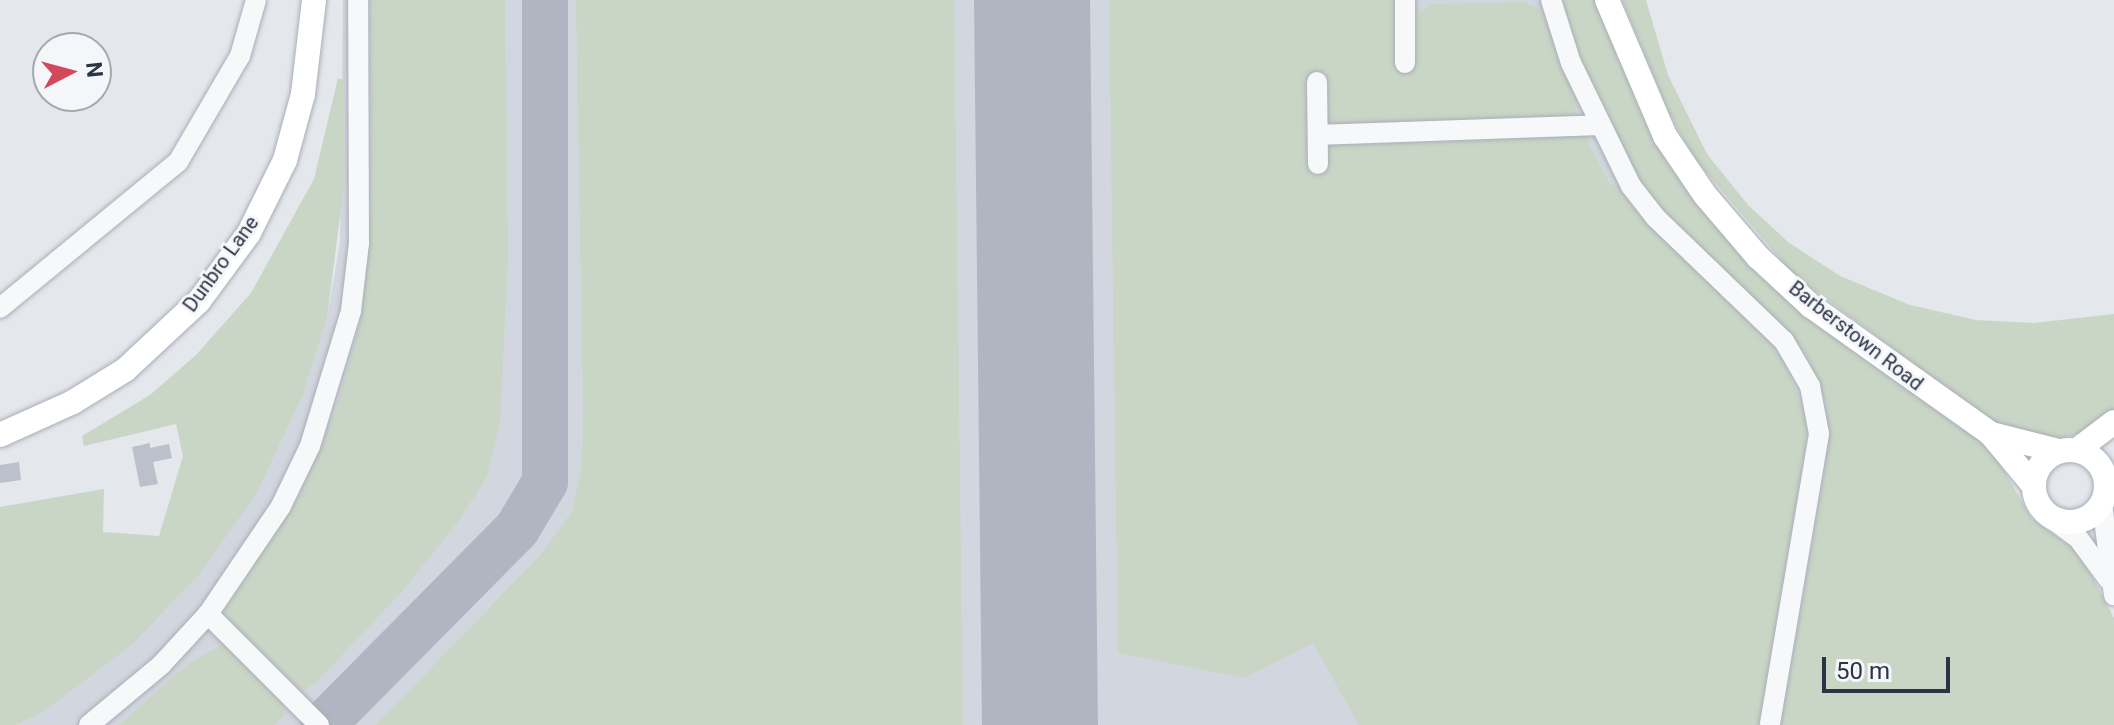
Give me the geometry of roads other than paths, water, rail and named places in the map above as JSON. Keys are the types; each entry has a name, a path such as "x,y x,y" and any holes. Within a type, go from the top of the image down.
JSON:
{"main road":[{"name":"Dunbro Lane","path":"0,435 73,402 125,370 199,301 240,244 285,160 303,94 314,0"},
{"name":"Barberstown Road","path":"1607,0 1665,136 1705,195 1758,257 1811,306 1991,434 2067,451"},
{"path":"2033,485 2042,462 2067,451 2114,422"},
{"path":"1991,434 2033,485 2035,497 2049,517 2073,523 2107,483 2096,461 2067,451"}],"street":[{"path":"0,308 178,162 240,56 256,0"},
{"path":"89,725 161,665 208,614 274,519 310,446 351,311 359,243 358,0"},
{"path":"1405,0 1405,63"},
{"path":"1551,0 1598,125 1631,186 1655,217 1784,341 1810,386 1819,434 1770,725"},
{"path":"1317,82 1318,164"},
{"path":"1318,135 1598,125"},
{"path":"2107,483 2112,588"},
{"path":"2049,517 2078,538 2112,588"},
{"path":"208,614 319,725"}]}
